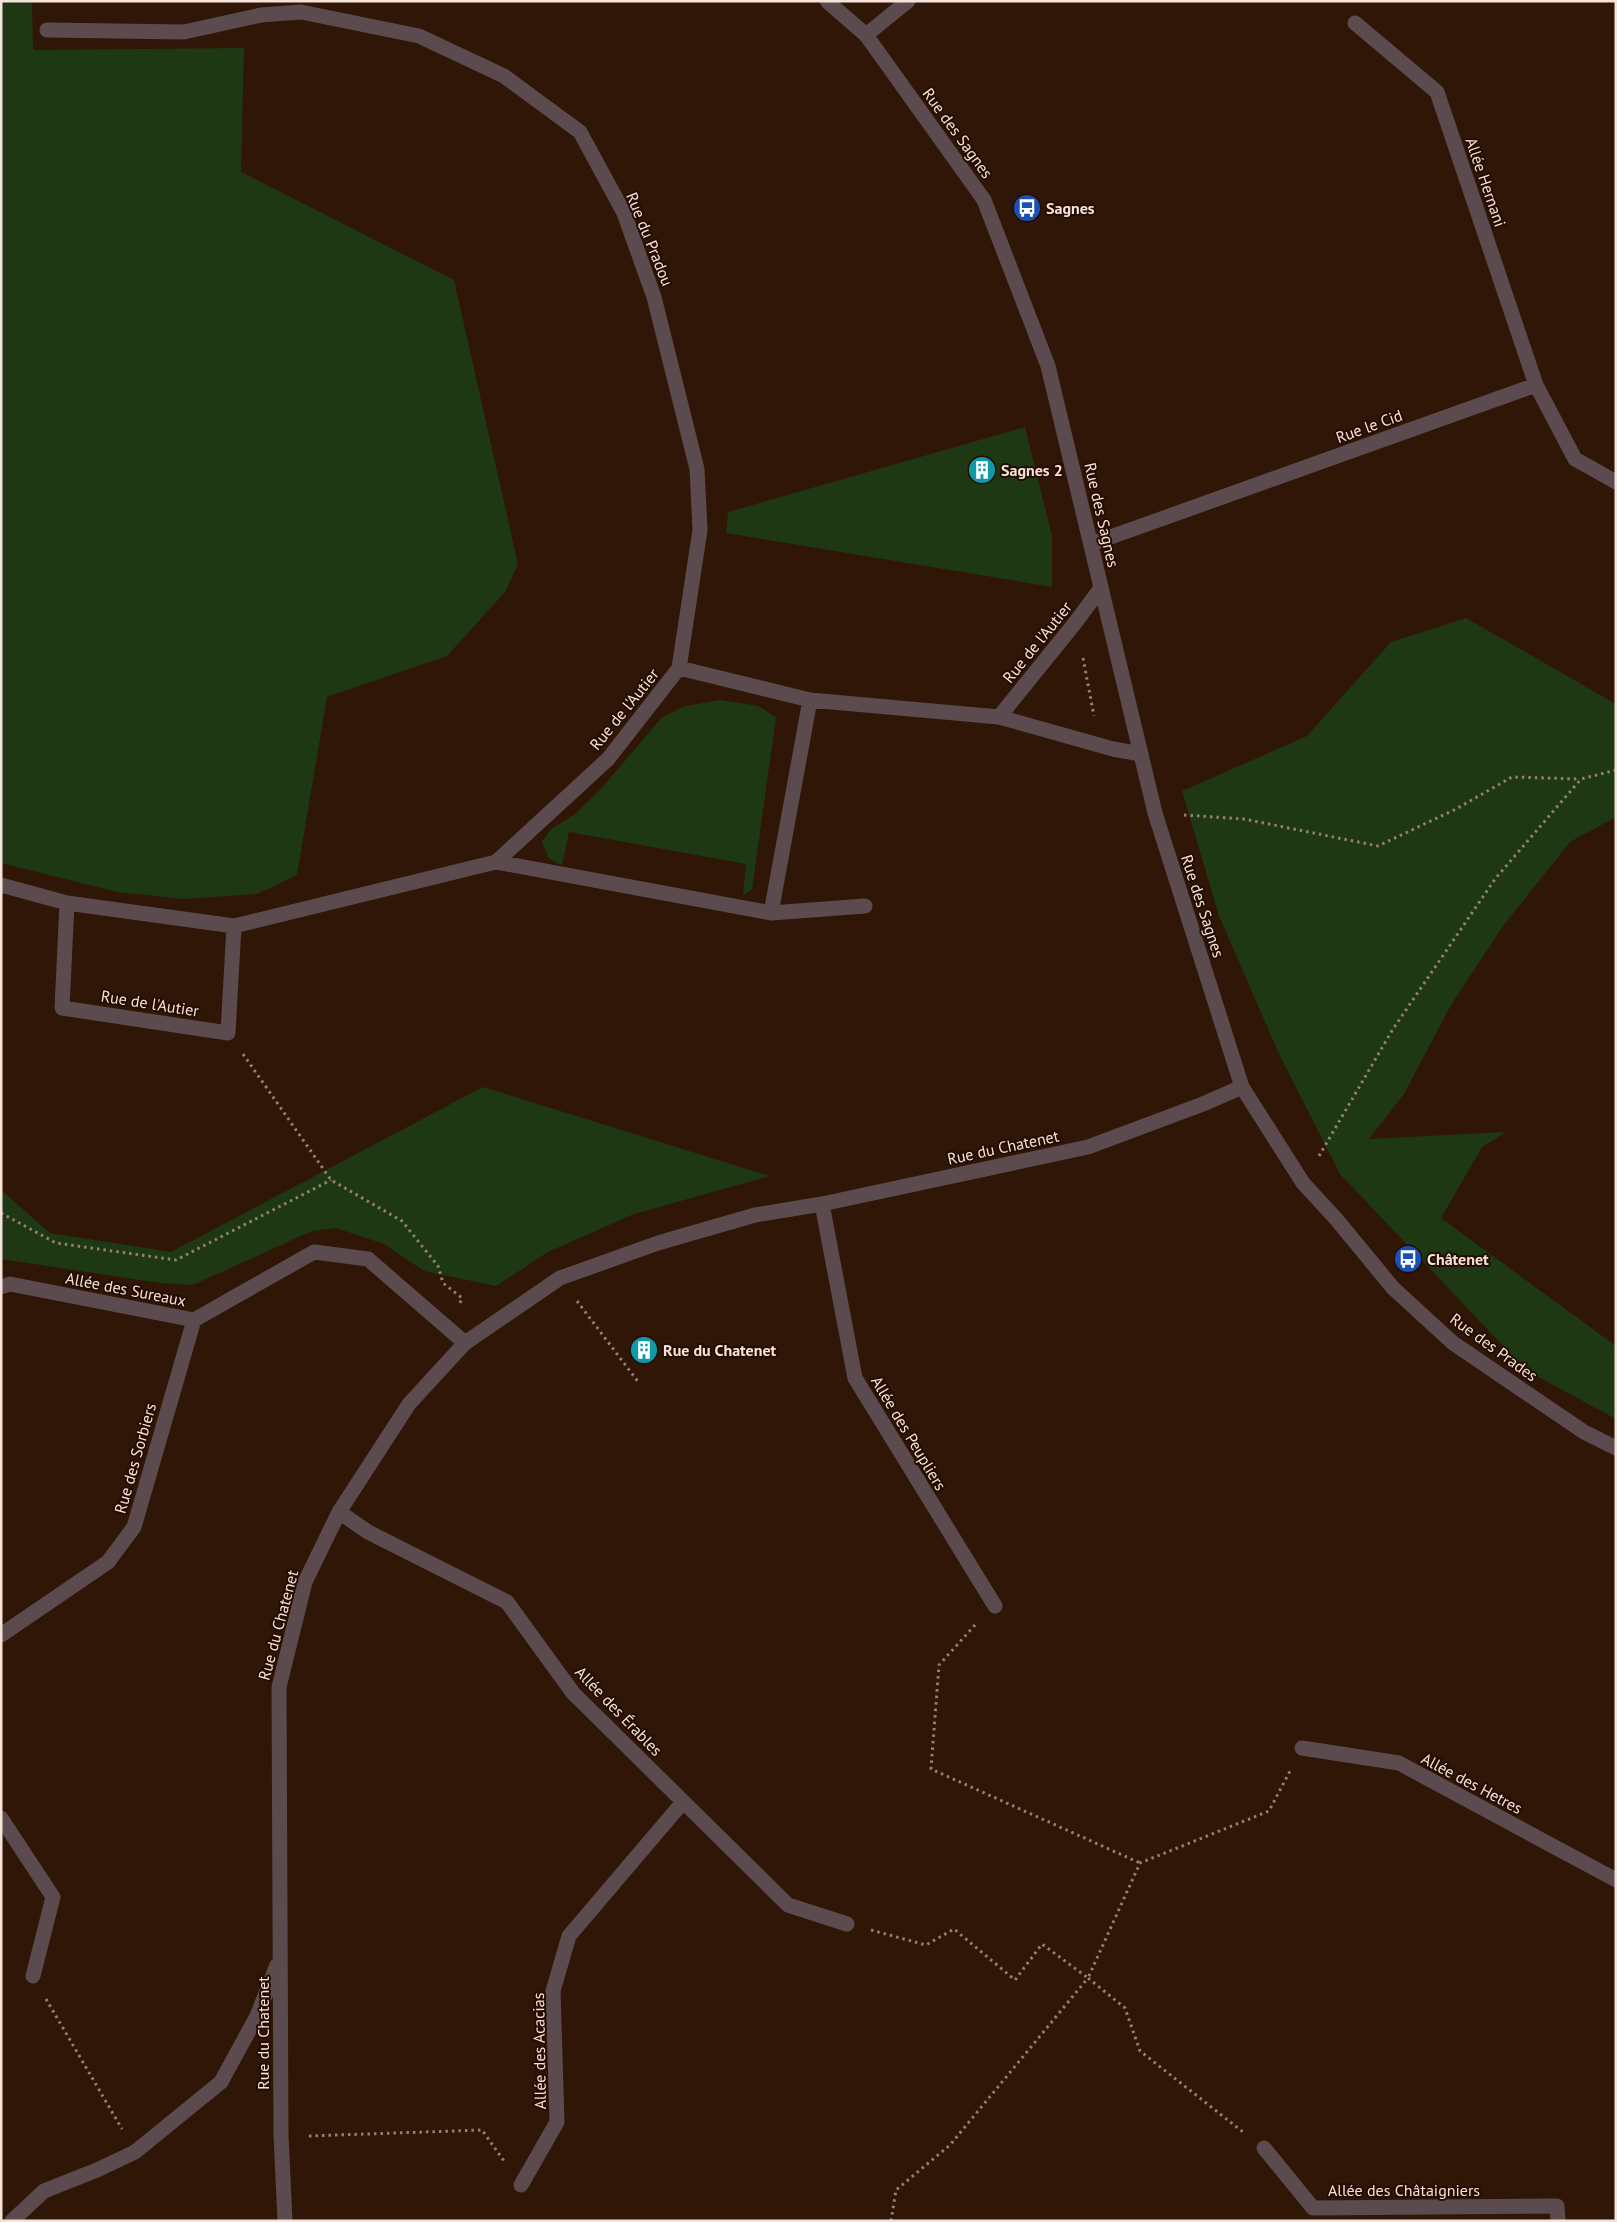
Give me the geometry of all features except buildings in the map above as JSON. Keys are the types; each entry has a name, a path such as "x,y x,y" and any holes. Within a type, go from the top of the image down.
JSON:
{"street":[{"name":"Rue des Sagnes","path":"828,1 866,35 984,200 1048,366 1155,813 1242,1087"},
{"path":"866,35 908,1"},
{"name":"Rue du Pradou","path":"47,30 184,32 261,8 301,6 419,36 504,76 580,132 624,212 654,297 697,469 700,530 679,668"},
{"name":"Allée Hernani","path":"1355,24 1437,92 1536,384"},
{"path":"1536,384 1575,459 1616,482"},
{"name":"Rue le Cid","path":"1091,544 1536,384"},
{"name":"Rue de l'Autier","path":"999,717 1101,588"},
{"name":"Rue de l'Autier","path":"496,862 608,759 679,668 810,700 999,717 1100,745 1141,754"},
{"path":"771,913 810,700"},
{"name":"Rue de l'Autier","path":"1,885 67,904 234,926 496,862 771,913 865,906"},
{"name":"Rue de l'Autier","path":"67,904 62,1008 228,1033"},
{"path":"228,1033 234,926"},
{"name":"Rue des Prades","path":"1242,1087 1303,1183 1337,1220 1393,1288 1453,1343 1584,1432 1616,1448"},
{"name":"Rue du Chatenet","path":"285,2221 281,2136 279,1687 305,1582 338,1512 409,1404 465,1343 560,1278 658,1243 755,1215 822,1204 1088,1147 1242,1087"},
{"name":"Allée des Peupliers","path":"822,1204 855,1378 994,1605"},
{"name":"Allée des Sureaux","path":"1,1287 10,1284 194,1320 314,1252 368,1259 465,1343"},
{"name":"Rue des Sorbiers","path":"1,1635 108,1562 134,1527 194,1320"},
{"name":"Allée des Érables","path":"338,1512 368,1532 507,1602 573,1693 788,1905 847,1924"},
{"name":"Allée des Hetres","path":"1302,1748 1399,1764 1616,1880"},
{"name":"Allée des Acacias","path":"521,2185 557,2122 553,1990 570,1936 683,1802"},
{"path":"1,1818 53,1897 33,1976"},
{"path":"12,2221 44,2190 97,2170 135,2152 221,2082 257,2016 280,1957"},
{"name":"Allée des Châtaigniers","path":"1264,2148 1313,2208 1557,2206 1558,2221"}],"path":[{"path":"1075,623 1100,745"},
{"path":"1155,813 1244,819 1378,846 1456,809 1512,777 1581,779 1616,770"},
{"path":"1303,1183 1393,1029 1494,878 1581,779"},
{"path":"228,1033 331,1180 402,1221 438,1266 442,1284 462,1298 446,1326"},
{"path":"1,1213 56,1243 176,1260 331,1180"},
{"path":"560,1278 639,1383"},
{"path":"994,1605 939,1665 932,1769 1140,1863"},
{"path":"891,2221 896,2190 950,2145 1088,1978 1140,1863 1269,1811 1302,1748"},
{"path":"847,1924 926,1945 954,1929 1015,1980 1042,1944 1125,2008 1140,2051 1264,2148"},
{"path":"33,1976 135,2152"},
{"path":"281,2136 482,2130 521,2185"}],"green space":[{"path":"1,1 32,1 33,50 244,48 241,172 454,280 518,564 505,592 447,656 327,697 297,875 257,894 183,899 117,892 1,863"},
{"path":"1025,427 1052,536 1052,587 726,533 728,512"},
{"path":"1466,618 1616,704 1616,817 1570,842 1503,926 1451,1005 1404,1094 1369,1139 1506,1132 1482,1147 1441,1218 1616,1346 1616,1419 1527,1371 1340,1174 1279,1054 1219,916 1182,791 1307,736 1391,642"},
{"path":"721,700 759,706 776,718 752,889 743,895 746,864 569,832 562,865 549,859 542,842 551,829 575,814 602,788 662,717 685,706"},
{"path":"483,1087 770,1176 634,1214 548,1252 496,1286 424,1271 384,1244 336,1228 312,1231 193,1285 160,1283 1,1259 1,1190 50,1233 171,1252"}],"place":[{"name":"Sagnes","path":"1027,208"},
{"name":"Sagnes 2","path":"982,470"},
{"name":"Châtenet","path":"1408,1259"},
{"name":"Rue du Chatenet","path":"644,1350"}]}
